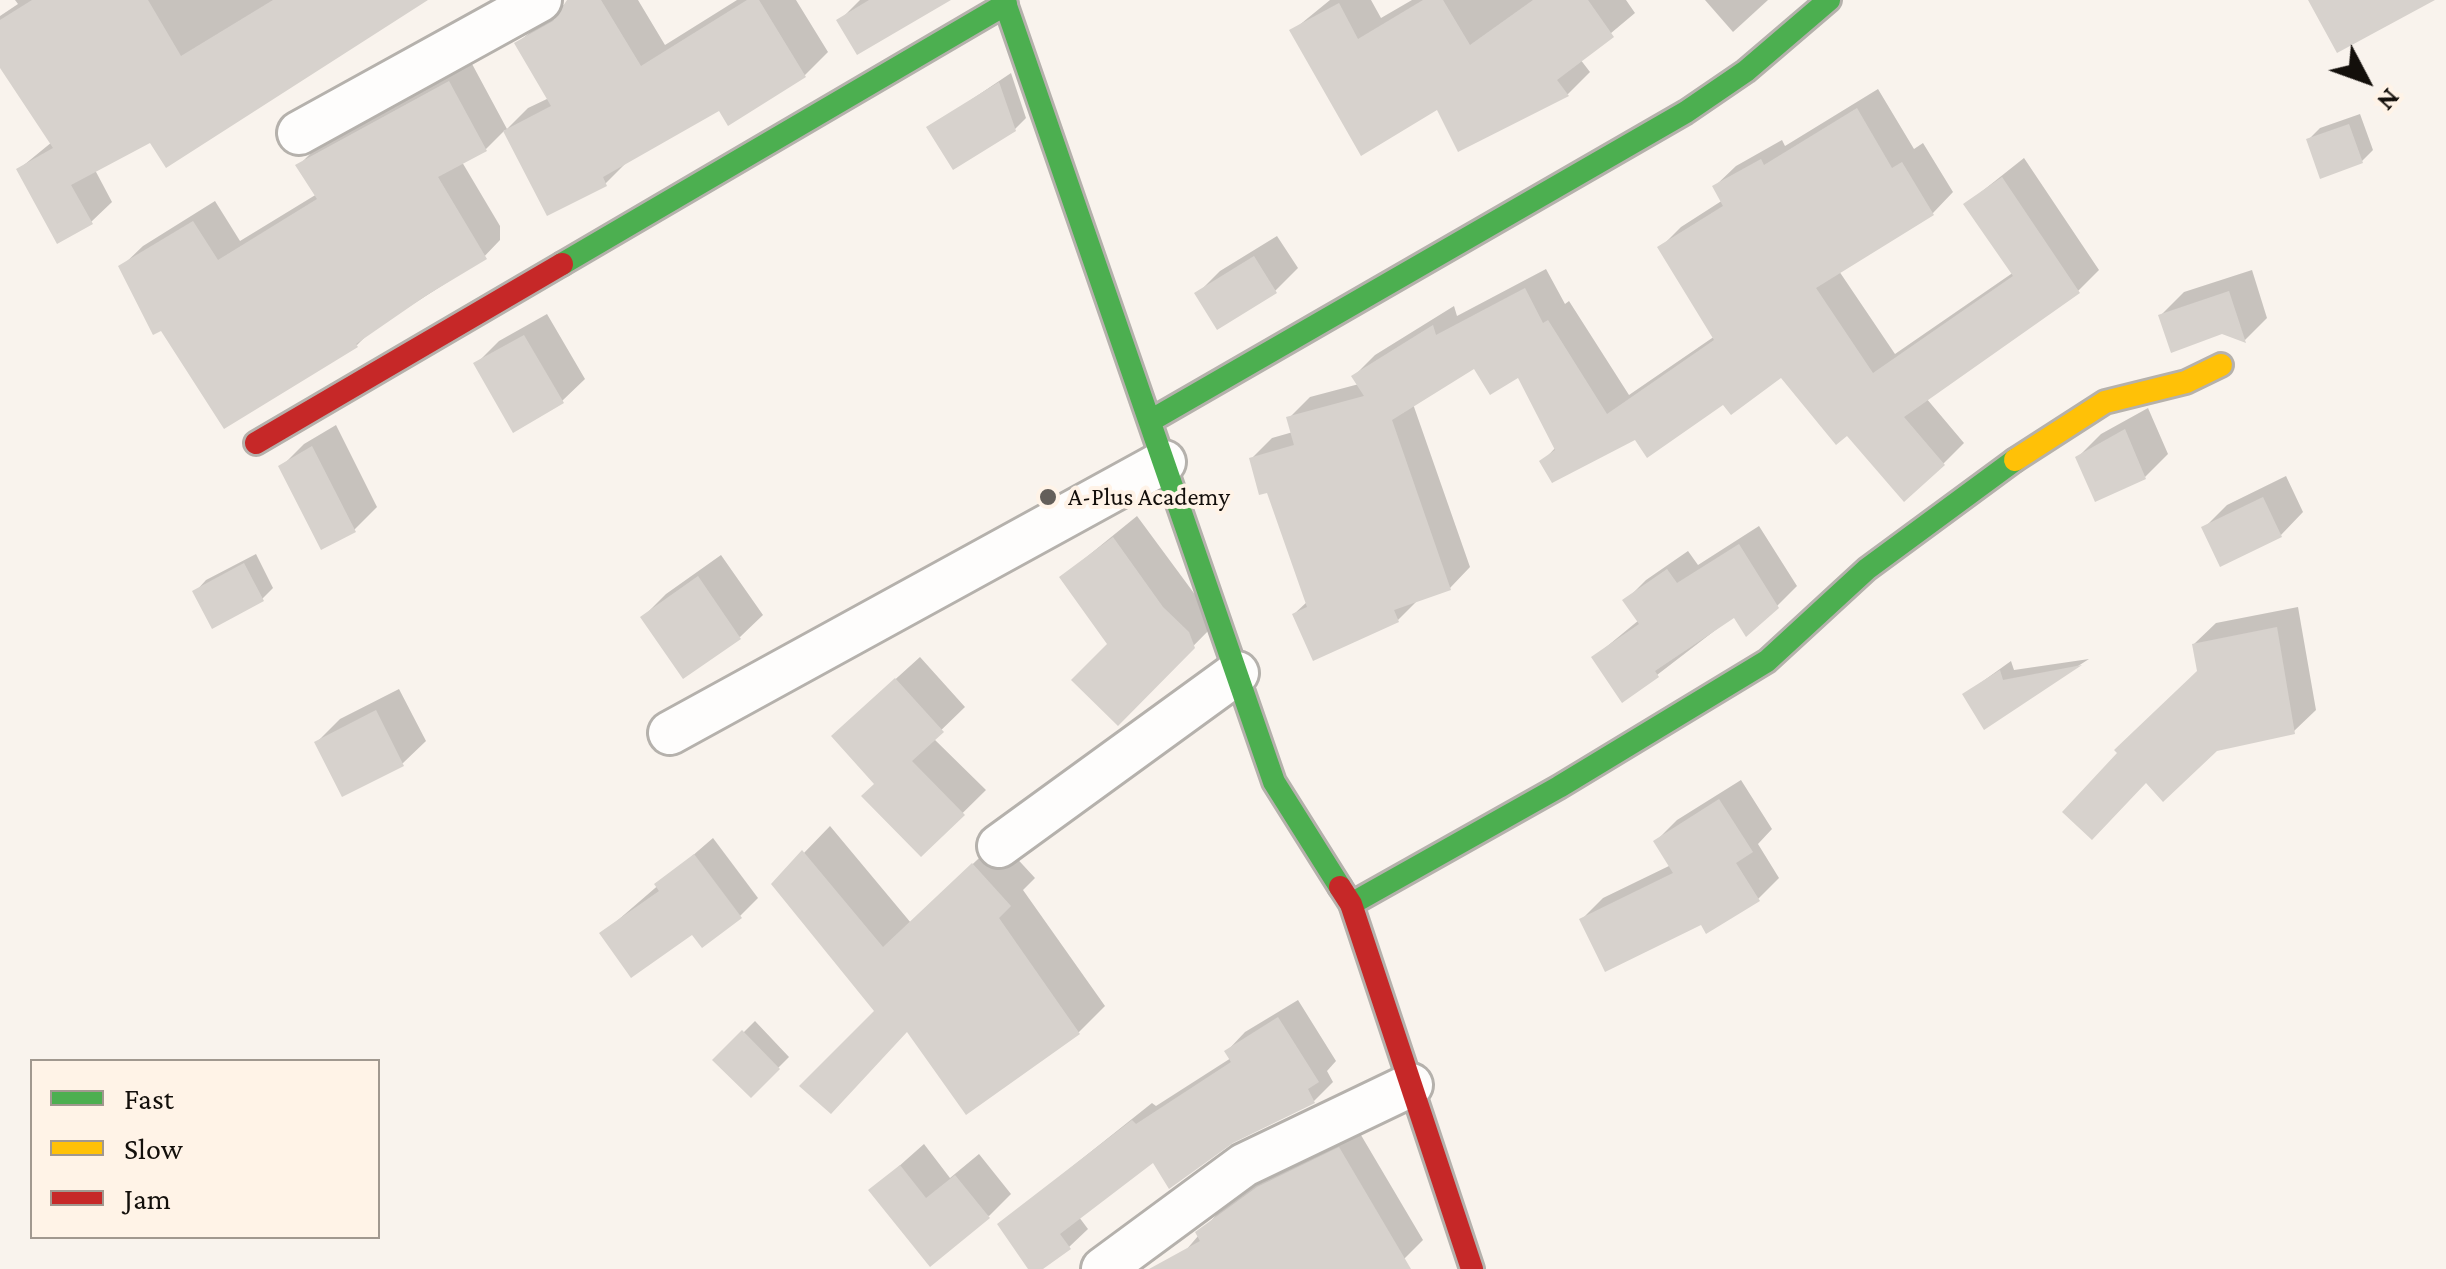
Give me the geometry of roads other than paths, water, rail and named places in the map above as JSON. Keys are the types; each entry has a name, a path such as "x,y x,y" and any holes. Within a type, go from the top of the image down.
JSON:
{"street":[{"path":"298,133 540,0"},
{"path":"1150,420 1686,112 1746,70 1830,0"},
{"path":"256,443 1005,2 1274,782 1351,904 1472,1269"},
{"path":"1351,904 1559,787 1767,660 1867,569 2049,436 2104,402 2186,382 2222,364"},
{"path":"670,733 1164,462"},
{"path":"999,846 1237,673"},
{"path":"1103,1269 1244,1165 1411,1085"}],"place":[{"name":"A-Plus Academy","path":"1048,497"}]}
